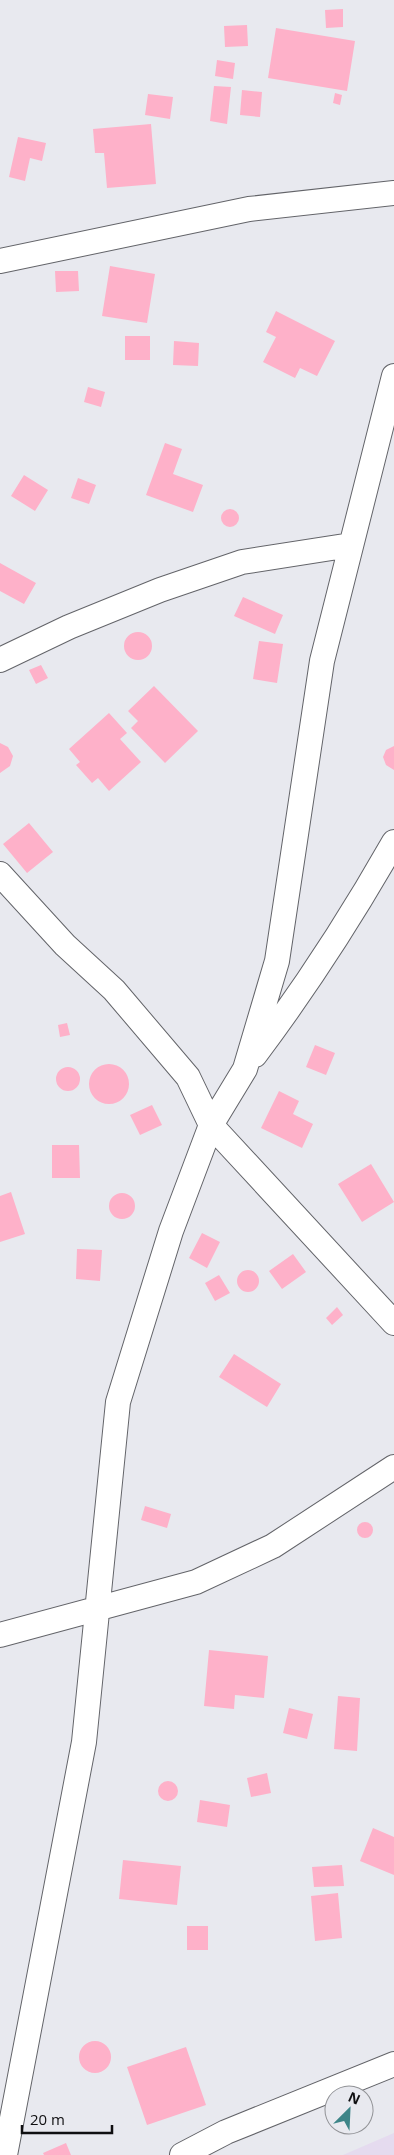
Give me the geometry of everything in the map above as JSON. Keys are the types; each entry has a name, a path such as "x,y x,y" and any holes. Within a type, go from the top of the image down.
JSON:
{"street":[{"path":"0,261 249,209 394,193"},
{"path":"245,1069 277,961 322,661 394,376"},
{"path":"0,660 69,626 160,590 242,562 351,545"},
{"path":"5,2155 84,1742 118,1402 171,1231 211,1125 245,1069 297,1000 335,942 394,842"},
{"path":"0,874 65,945 114,990 147,1027 188,1077 211,1125 394,1323"},
{"path":"0,1635 196,1582 273,1546 394,1467"},
{"path":"182,2155 226,2132 394,2064"}],"shaded area":[{"path":"394,2133 394,2155 343,2155"}],"building":[{"path":"343,9 343,27 326,28 325,10"},
{"path":"247,25 248,46 225,47 224,26"},
{"path":"276,28 355,41 347,91 268,78"},
{"path":"217,60 235,63 233,79 215,76"},
{"path":"214,86 231,87 227,124 210,121"},
{"path":"242,90 262,92 260,117 240,115"},
{"path":"335,93 342,95 340,105 333,103"},
{"path":"148,94 173,97 170,119 145,115"},
{"path":"151,124 156,184 107,188 104,153 95,153 93,129"},
{"path":"18,137 46,143 42,161 30,158 25,181 9,177"},
{"path":"110,266 155,274 147,323 102,316"},
{"path":"55,271 78,271 79,291 56,292"},
{"path":"276,311 335,341 317,376 300,368 295,378 263,362 276,337 266,332"},
{"path":"125,336 150,336 150,360 125,360"},
{"path":"174,341 199,343 198,366 173,365"},
{"path":"88,387 105,392 101,407 84,402"},
{"path":"165,443 182,449 173,474 203,485 193,512 146,495"},
{"path":"24,475 48,490 35,511 11,496"},
{"path":"78,478 96,485 89,504 71,498"},
{"path":"230,509 236,512 239,518 236,524 230,527 224,524 221,518 224,512"},
{"path":"0,563 36,583 24,604 0,591"},
{"path":"243,597 283,615 275,634 234,616"},
{"path":"138,632 148,636 152,646 148,656 138,660 128,656 124,646 128,636"},
{"path":"259,641 283,644 277,683 253,679"},
{"path":"41,665 48,678 36,684 29,670"},
{"path":"154,686 198,731 165,763 131,728 138,721 128,711"},
{"path":"109,713 127,733 120,739 141,762 109,791 98,778 92,783 76,765 80,762 69,749"},
{"path":"0,743 8,747 13,756 10,766 0,773"},
{"path":"394,746 394,770 386,765 383,757 386,750"},
{"path":"29,823 53,852 27,873 3,844"},
{"path":"67,1023 70,1035 60,1037 58,1025"},
{"path":"315,1045 335,1053 326,1075 306,1067"},
{"path":"113,1064 120,1067 126,1073 129,1084 128,1092 120,1101 113,1104 105,1104 98,1101 90,1092 89,1080 92,1073 101,1065"},
{"path":"68,1067 77,1070 80,1079 77,1088 68,1091 59,1088 56,1079 59,1070"},
{"path":"279,1091 299,1101 293,1114 313,1124 302,1148 261,1128"},
{"path":"152,1105 162,1125 140,1135 130,1115"},
{"path":"52,1145 79,1145 80,1178 52,1178"},
{"path":"371,1164 394,1202 362,1222 338,1184"},
{"path":"11,1192 25,1234 0,1242 0,1196"},
{"path":"122,1193 132,1196 135,1206 132,1216 122,1219 112,1216 109,1206 112,1196"},
{"path":"202,1233 220,1242 207,1268 189,1258"},
{"path":"77,1249 102,1250 100,1281 76,1279"},
{"path":"293,1254 306,1272 282,1289 269,1271"},
{"path":"248,1270 256,1273 259,1281 256,1289 248,1292 240,1289 237,1281 240,1273"},
{"path":"219,1275 230,1293 215,1301 205,1283"},
{"path":"337,1307 343,1315 332,1325 326,1318"},
{"path":"234,1354 281,1384 267,1407 219,1377"},
{"path":"145,1506 171,1514 167,1528 141,1520"},
{"path":"362,1522 368,1522 373,1527 371,1536 362,1538 357,1533 357,1527"},
{"path":"209,1650 268,1656 264,1698 235,1695 234,1709 204,1706"},
{"path":"338,1696 360,1698 357,1751 334,1749"},
{"path":"289,1708 313,1714 307,1739 283,1733"},
{"path":"267,1773 271,1793 251,1797 247,1778"},
{"path":"168,1781 175,1784 178,1791 175,1798 168,1801 161,1798 158,1791 161,1784"},
{"path":"200,1800 230,1805 227,1827 197,1822"},
{"path":"373,1828 394,1837 394,1875 360,1861"},
{"path":"123,1860 181,1866 177,1905 119,1899"},
{"path":"342,1865 344,1886 314,1887 312,1867"},
{"path":"338,1893 342,1938 315,1941 311,1896"},
{"path":"187,1926 208,1926 208,1950 187,1950"},
{"path":"95,2041 107,2045 111,2057 107,2069 95,2073 83,2069 79,2057 83,2045"},
{"path":"186,2047 206,2105 147,2125 127,2067"},
{"path":"66,2143 71,2155 44,2155 43,2153"}]}
